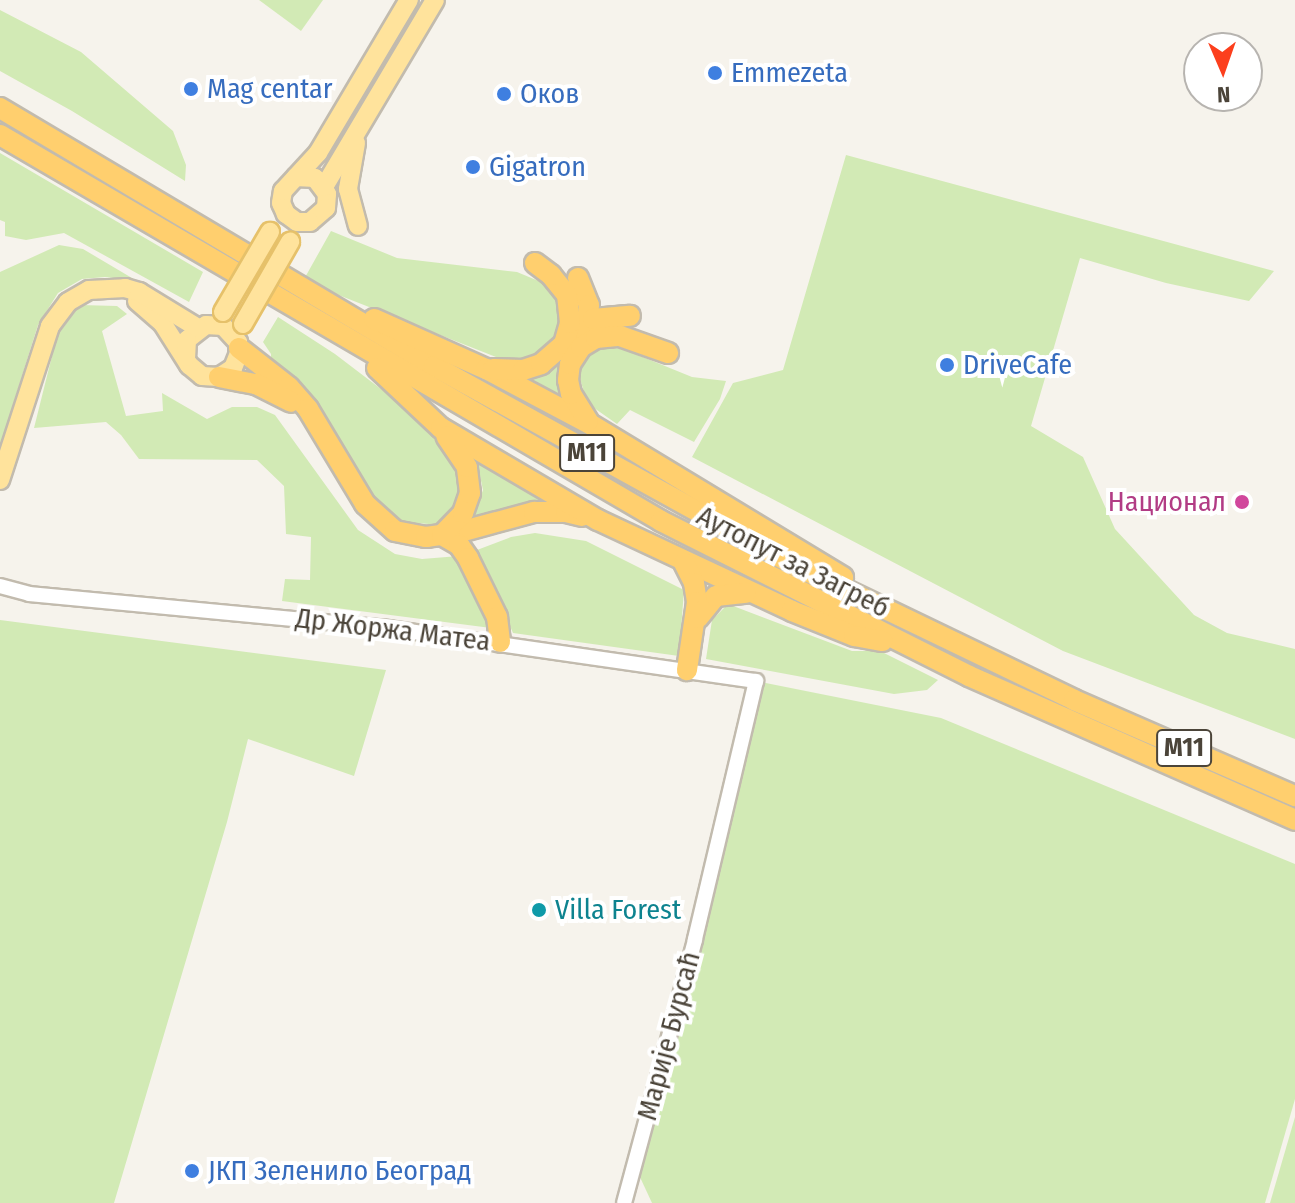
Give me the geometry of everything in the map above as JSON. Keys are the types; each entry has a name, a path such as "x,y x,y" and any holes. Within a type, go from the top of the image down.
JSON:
{"highway":[{"name":"M11","path":"0,108 309,293"},
{"name":"M11","path":"0,135 349,341"},
{"path":"535,263 567,295 573,345 568,380 571,394 590,424"},
{"path":"573,345 589,321 589,305 578,278"},
{"path":"309,293 486,369 590,424 809,555 865,592 870,604"},
{"name":"Аутопут за Загреб","path":"309,293 583,451 870,604 1074,700 1295,796"},
{"path":"589,321 630,316"},
{"path":"486,369 529,368 573,345 596,338 620,336 668,353"},
{"path":"349,341 441,428 461,456 470,481 463,513 442,535"},
{"name":"Аутопут за Загреб","path":"349,341 661,521 899,642 1103,738 1295,820"},
{"path":"239,345 289,387 311,415 365,504 381,521 404,535 442,535 534,512 566,512 598,520"},
{"path":"219,377 271,390 311,415"},
{"path":"441,428 598,520 684,563 854,636 899,642"},
{"path":"442,535 459,545 468,558 497,617 500,642"},
{"path":"684,563 696,590 698,618 687,670"},
{"path":"698,618 716,596 733,592 755,594"}],"main road":[{"path":"186,357 187,340 223,312 283,209 283,191 318,153 409,0"},
{"path":"117,287 154,315 195,371 219,377 233,368 243,324 290,242 304,223 316,219 326,208 324,187 435,0"},
{"path":"358,128 348,189 358,226"},
{"path":"296,177 309,176 324,187"},
{"path":"283,209 291,219 304,223"},
{"path":"0,480 55,316 68,302 89,290 117,287 139,292 202,326 223,326 239,345"}],"street":[{"name":"Др Жоржа Матеа","path":"0,586 29,594"},
{"name":"Др Жоржа Матеа","path":"0,596 29,594 333,622 500,642 756,681"},
{"name":"Марије Бурсаћ","path":"624,1203 695,940 756,681"}],"green space":[{"path":"259,0 323,0 301,31"},
{"path":"0,10 81,52 173,131 186,165 185,181 72,111 0,71"},
{"path":"0,153 203,272 189,302 64,233 26,240 5,236 5,222 0,220"},
{"path":"846,155 1274,271 1249,301 1166,283 1080,258 1031,426 1083,457 1115,529 1194,615 1227,633 1295,649 1295,739 1063,651 692,457 733,383 783,370"},
{"path":"331,231 397,258 517,272 541,282 556,300 562,324 557,344 521,362 496,357 303,281"},
{"path":"59,245 83,249 137,281 105,277 82,279 58,293 38,325 0,446 0,272"},
{"path":"80,305 117,306 127,314 102,331 126,416 163,411 162,393 207,419 232,407 257,407 275,415 358,530 395,554 422,559 459,556 491,628 282,601 285,579 310,580 311,537 286,534 284,486 257,460 139,459 121,435 106,422 34,428 57,336"},
{"path":"278,317 335,354 436,431 454,458 464,485 458,507 441,525 404,522 373,501 271,367 271,354 263,342"},
{"path":"575,341 569,403 517,378 535,375 556,365"},
{"path":"596,346 623,349 692,377 726,381 720,399 694,442 630,410 617,424 587,403 579,375 583,356"},
{"path":"475,453 552,501 507,508 461,526 474,515 483,490"},
{"path":"535,533 586,541 684,590 679,656 513,633 477,550 511,537"},
{"path":"728,604 852,651 880,651 938,680 927,690 894,694 706,659 712,620"},
{"path":"0,620 386,670 354,776 248,739 227,822 114,1203 0,1203"},
{"path":"756,681 941,718 1295,864 1295,1099 1265,1203 652,1203 639,1175"},
{"path":"1295,1117 1295,1203 1270,1203"}],"place":[{"name":"Emmezeta","path":"715,73"},
{"name":"Mag centar","path":"191,89"},
{"name":"Оков","path":"504,94"},
{"name":"Gigatron","path":"473,167"},
{"name":"DriveCafe","path":"947,365"},
{"name":"Национал","path":"1242,502"},
{"name":"Villa Forest","path":"539,910"},
{"name":"ЈКП Зеленило Београд","path":"192,1171"}]}
